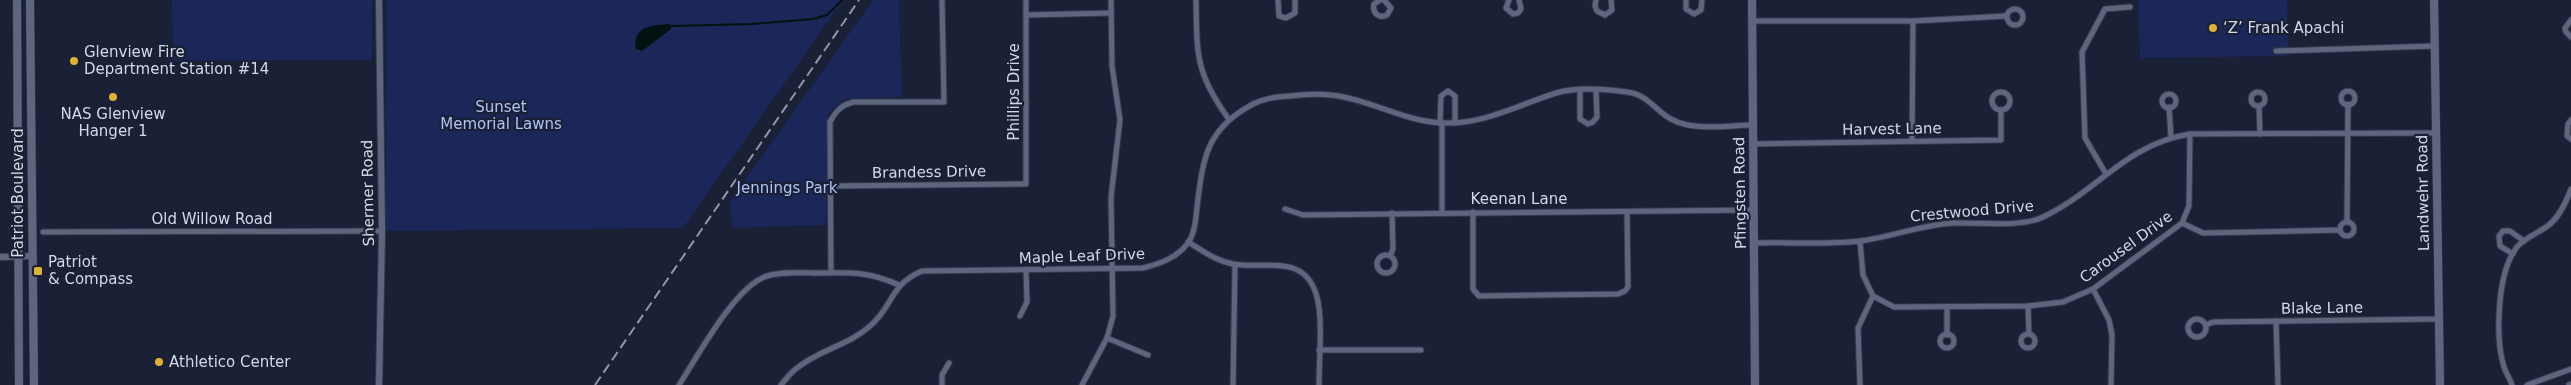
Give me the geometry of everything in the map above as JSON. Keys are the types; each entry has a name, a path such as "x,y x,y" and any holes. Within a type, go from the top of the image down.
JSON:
{"main road":[{"name":"Patriot Boulevard","path":"17,0 19,385"},
{"name":"Patriot Boulevard","path":"30,0 34,385"},
{"name":"Pfingsten Road","path":"1752,0 1755,385"},
{"name":"Landwehr Road","path":"2434,0 2440,385"}],"street":[{"name":"Shermer Road","path":"379,0 382,231 379,385"},
{"path":"831,273 832,186 830,122 836,112 844,105 854,102 944,102 942,0"},
{"name":"Phillips Drive","path":"1026,0 1026,184"},
{"path":"1082,385 1107,338 1113,316 1111,197 1120,120 1112,66 1111,0"},
{"path":"1196,0 1199,63 1205,81 1228,118"},
{"path":"1278,0 1279,16 1286,18 1295,13 1295,0"},
{"path":"1380,0 1374,4 1374,10 1377,15 1382,17 1390,10 1390,5 1384,0"},
{"path":"1509,0 1506,8 1513,14 1518,13 1522,9 1519,0"},
{"path":"1596,0 1595,6 1597,11 1605,15 1612,10 1611,0"},
{"path":"1686,0 1686,9 1694,14 1701,10 1702,0"},
{"path":"2106,174 2085,138 2082,52 2105,9 2130,7"},
{"path":"1026,15 1111,13"},
{"path":"1752,21 1913,21 2006,16"},
{"path":"2571,20 2565,28 2571,37"},
{"path":"1912,141 1913,21"},
{"path":"2276,51 2434,46"},
{"path":"1442,212 1440,96 1448,91 1455,96 1455,123"},
{"path":"1580,91 1580,119 1588,124 1594,122 1597,117 1596,91"},
{"path":"1319,385 1317,297 1304,274 1284,265 1234,265 1218,261 1188,242 1195,225 1200,172 1205,154 1228,118 1268,98 1330,95 1407,118 1455,123 1489,118 1557,93 1596,91 1630,92 1654,104 1670,118 1691,126 1753,125"},
{"path":"2347,222 2348,104"},
{"path":"2259,106 2260,134"},
{"path":"2169,107 2170,138"},
{"name":"Harvest Lane","path":"1753,144 2001,140 2001,110"},
{"path":"2571,120 2567,136 2571,139"},
{"name":"Crestwood Drive","path":"1754,243 1860,241 1909,229 1952,223 2020,222 2042,218 2075,198 2140,151 2170,138 2190,134 2436,133"},
{"name":"Carousel Drive","path":"1873,296 1894,307 2028,306 2063,302 2093,289 2182,223 2189,206 2190,134"},
{"name":"Brandess Drive","path":"832,186 1026,184"},
{"path":"2512,385 2504,367 2500,318 2502,283 2506,266 2524,241 2550,224 2564,206 2571,189"},
{"name":"Keenan Lane","path":"1285,209 1303,215 1754,210"},
{"path":"1473,212 1474,292 1479,296 1618,294 1626,291 1628,287 1627,212"},
{"path":"1390,256 1393,250 1392,213"},
{"path":"2347,222 2354,226 2352,235 2345,236 2340,230 2341,224 2347,222"},
{"path":"2182,223 2203,233 2340,230"},
{"name":"Old Willow Road","path":"43,232 382,231"},
{"path":"2513,254 2500,246 2499,236 2503,231 2510,231 2524,241"},
{"path":"1860,241 1863,275 1873,296 1858,328 1860,385"},
{"name":"Maple Leaf Drive","path":"781,385 795,368 817,355 854,339 872,325 899,285 922,271 1143,268 1159,264 1174,256 1188,242"},
{"path":"0,257 32,256"},
{"path":"1233,385 1234,265"},
{"path":"1020,316 1027,302 1026,270"},
{"path":"679,385 739,296 747,286 766,276 778,273 856,272 878,276 899,285"},
{"path":"2093,289 2109,320 2112,335 2111,385"},
{"path":"2028,306 2029,334"},
{"path":"1947,308 1947,335"},
{"name":"Blake Lane","path":"2206,325 2212,322 2438,319"},
{"path":"2276,321 2278,385"},
{"path":"1107,338 1148,355"},
{"path":"1319,350 1421,350"},
{"path":"942,385 942,375 949,363"},
{"path":"2527,385 2571,368"}],"green space":[{"path":"172,0 372,0 372,60 173,61"},
{"name":"Sunset Memorial Lawns","path":"386,0 843,0 683,228 386,231"},
{"name":"Jennings Park","path":"873,0 899,0 902,97 846,99 839,103 828,115 826,225 732,228 730,201"},
{"name":"‘Z’ Frank Apachi","path":"2138,0 2287,0 2288,56 2140,58"}],"shaded area":[{"path":"670,24 671,29 642,51 636,49 637,36 645,28"}],"waterway":[{"path":"671,26 752,24 813,19 827,15 842,0"}],"railway":[{"path":"595,385 859,0"}],"place":[{"name":"‘Z’ Frank Apachi","path":"2213,28"},
{"name":"Glenview Fire Department Station #14","path":"74,61"},
{"name":"NAS Glenview Hanger 1","path":"113,97"},
{"name":"Patriot & Compass","path":"38,271"},
{"name":"Athletico Center","path":"159,362"}]}
